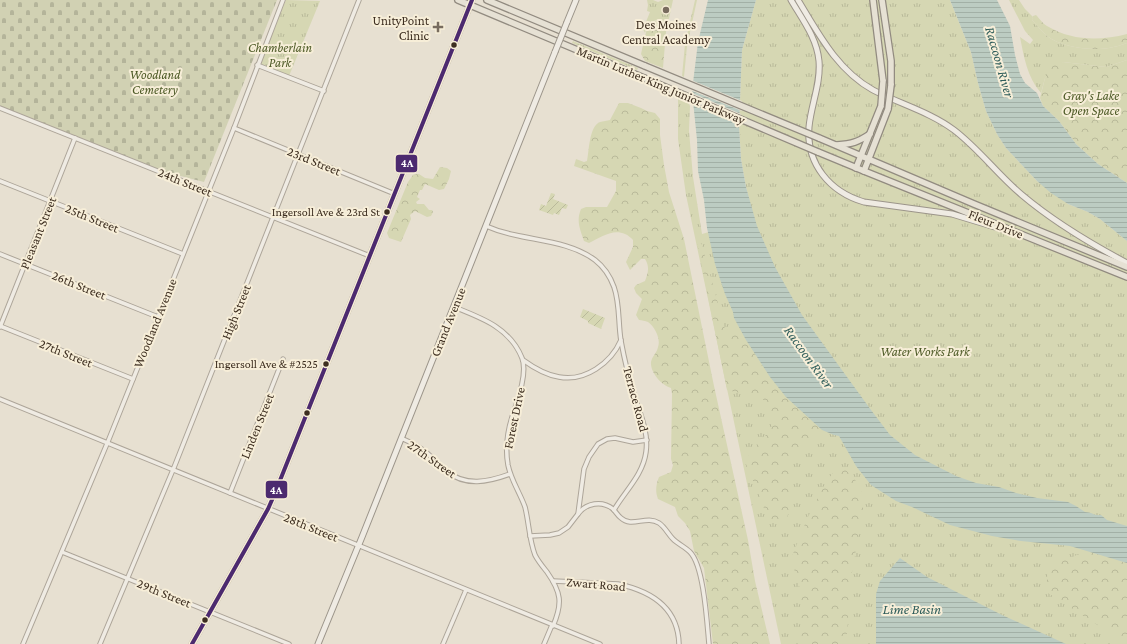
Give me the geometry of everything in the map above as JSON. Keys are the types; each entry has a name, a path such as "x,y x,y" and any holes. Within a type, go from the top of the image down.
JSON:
{"main road":[{"name":"Martin Luther King Junior Parkway","path":"458,0 471,2 644,78 864,171"},
{"name":"Martin Luther King Junior Parkway","path":"487,0 869,160"},
{"name":"Grand Avenue","path":"318,644 576,0"},
{"path":"791,0 835,58 847,71 862,83 881,94 924,112 943,122 961,136 1027,199 1094,246 1127,263"},
{"path":"798,0 815,42 820,71 809,127 811,151 820,173 828,181 843,194 853,199 864,202 952,214 1047,244"},
{"path":"192,644 268,509 281,480 471,2"},
{"path":"856,168 881,106 883,81 874,2"},
{"path":"864,171 888,109 891,85 891,60 882,2"},
{"path":"835,146 852,144 870,134"},
{"name":"Fleur Drive","path":"869,160 1127,267"},
{"name":"Fleur Drive","path":"864,171 1127,277"}],"street":[{"name":"Woodland Avenue","path":"23,644 133,379 234,128 283,0"},
{"name":"High Street","path":"100,644 173,470 360,0"},
{"path":"257,65 324,91"},
{"name":"24th Street","path":"0,108 370,256"},
{"name":"23rd Street","path":"234,128 395,194"},
{"name":"Pleasant Street","path":"0,327 76,138"},
{"name":"25th Street","path":"0,181 183,254"},
{"name":"Terrace Road","path":"486,226 505,233 568,247 586,254 597,262 608,275 616,292 620,314 621,339 632,390 645,427 647,440 646,455 642,468 614,510"},
{"name":"26th Street","path":"0,254 158,317"},
{"path":"454,307 487,320 510,338 523,360 554,376 566,378 578,377 594,370 603,364 615,351 621,339"},
{"name":"27th Street","path":"0,327 133,379"},
{"name":"Linden Street","path":"230,493 283,359"},
{"name":"Forest Drive","path":"523,360 522,386 512,418 506,449 510,474 524,506 536,556 553,581 557,589 560,603 559,613 544,644"},
{"name":"28th Street","path":"0,399 600,644"},
{"name":"27th Street","path":"401,438 425,451 447,472 464,481 482,482 510,474"},
{"path":"578,514 584,469 589,456 598,444 607,439 615,438 633,442 647,440"},
{"path":"530,536 559,533 568,527 584,508 595,504 605,504 614,510 621,519 627,522 634,523 648,520 659,523 674,540 693,555 697,563 702,582 709,644"},
{"name":"29th Street","path":"62,552 289,644"},
{"name":"Zwart Road","path":"553,581 618,584 638,589 648,594 664,605 671,614 677,630 679,644"},
{"path":"443,644 466,590"}],"green space":[{"name":"Woodland Cemetery","path":"0,0 277,0 204,182 157,170 0,107"},
{"name":"Chamberlain Park","path":"286,0 320,1 289,76 257,65"},
{"path":"647,0 658,2 663,0 673,0 666,32 666,27 662,19 651,23 647,27 645,33 643,29 650,12 647,11"},
{"path":"695,0 697,0 687,46 684,77 682,76 685,44"},
{"name":"Water Works Park","path":"756,0 950,0 971,52 986,111 997,134 1006,148 1037,181 1068,204 1088,212 1100,219 1127,241 1127,644 781,644 686,195 678,139 678,98 688,102 690,106 689,131 693,177 702,234 754,219 741,159 739,126 742,50"},
{"path":"1009,0 1019,0 1033,17 1032,20 1047,36 1053,40 1076,47 1094,49 1116,47 1127,43 1127,60 1106,67 1063,62 1045,78 1041,93 1029,74 1020,37 1030,44 1033,40 1025,31"},
{"path":"1036,15 1046,25 1066,35 1086,38 1107,38 1127,34 1127,43 1114,47 1094,49 1060,43 1047,36 1032,20 1033,16"},
{"path":"662,19 666,27 663,68 645,61 641,54 647,28 650,24"},
{"path":"573,41 638,68 637,70 572,43"},
{"name":"Gray's Lake Open Space","path":"1127,60 1127,183 1098,164 1076,144 1059,121 1043,106 1040,98 1045,78 1052,65 1063,62 1106,67"},
{"path":"619,103 628,103 655,113 660,119 660,135 669,192 684,239 714,386 748,540 755,581 770,644 713,644 704,568 694,551 690,531 678,516 675,507 658,499 656,493 659,477 671,472 673,465 671,459 672,394 671,388 657,378 651,366 651,362 659,344 657,333 651,324 639,320 636,315 642,299 636,293 634,288 636,285 645,281 648,273 648,265 645,259 641,259 630,270 626,262 633,247 633,240 626,234 620,232 611,233 589,243 584,241 580,229 579,217 581,209 586,207 607,207 616,191 616,181 574,166 576,159 584,162 587,161 590,140 596,124 610,120"},
{"path":"440,167 447,168 451,171 444,189 439,190 425,184 417,197 420,199 416,202 417,204 424,204 429,210 432,210 433,212 431,216 427,217 415,211 410,215 411,219 401,242 389,238 387,233 408,182 413,175 419,174 425,178 433,179"},
{"path":"551,193 555,194 553,199 568,205 566,209 562,208 559,215 554,213 553,215 539,210 541,204 546,206"},
{"path":"699,241 702,245 725,329 730,331 740,329 763,366 786,397 822,430 818,439 797,453 790,466 789,509 787,519 776,524 766,514 746,464 747,458 772,426 770,408 762,398 727,390 697,243"},
{"path":"583,309 605,318 601,329 588,323 588,321 580,317"},
{"path":"844,468 856,481 863,495 863,511 852,572 846,644 802,644 800,618 801,592 791,559 807,519 826,482 835,470"},
{"path":"1085,550 1127,563 1127,644 1048,593 1047,577 1050,562 1071,558"}],"water":[{"name":"Raccoon River","path":"708,0 756,0 742,50 739,126 741,159 746,187 757,226 775,267 802,315 871,410 890,435 915,455 956,476 976,483 999,487 1037,498 1068,502 1085,512 1101,515 1107,520 1127,526 1127,563 1070,546 1021,541 992,536 950,525 896,501 871,485 856,466 839,436 822,430 786,397 770,377 746,340 734,318 715,264 707,228 704,200 698,171 697,140 692,91 698,42"},
{"name":"Raccoon River","path":"950,0 997,0 1010,26 1020,74 1025,83 1037,93 1043,106 1059,121 1076,144 1098,164 1127,183 1127,241 1100,219 1088,212 1068,204 1051,193 1037,181 1006,148 997,134 986,111 971,52"},
{"name":"Lime Basin","path":"900,558 927,577 1002,615 1066,644 876,644 876,594 880,581"}],"pier":[{"path":"691,80 742,101 742,111 690,90"},
{"path":"690,92 741,114 741,124 691,103"}],"transit line":[{"name":"4A","path":"192,644 268,509 275,493 472,0"}],"place":[{"name":"Des Moines Central Academy","path":"666,10"},
{"name":"UnityPoint Clinic","path":"438,27"},
{"name":"Ingersoll Ave & 23rd St","path":"387,212"},
{"name":"Ingersoll Ave & #2525","path":"326,364"}]}
